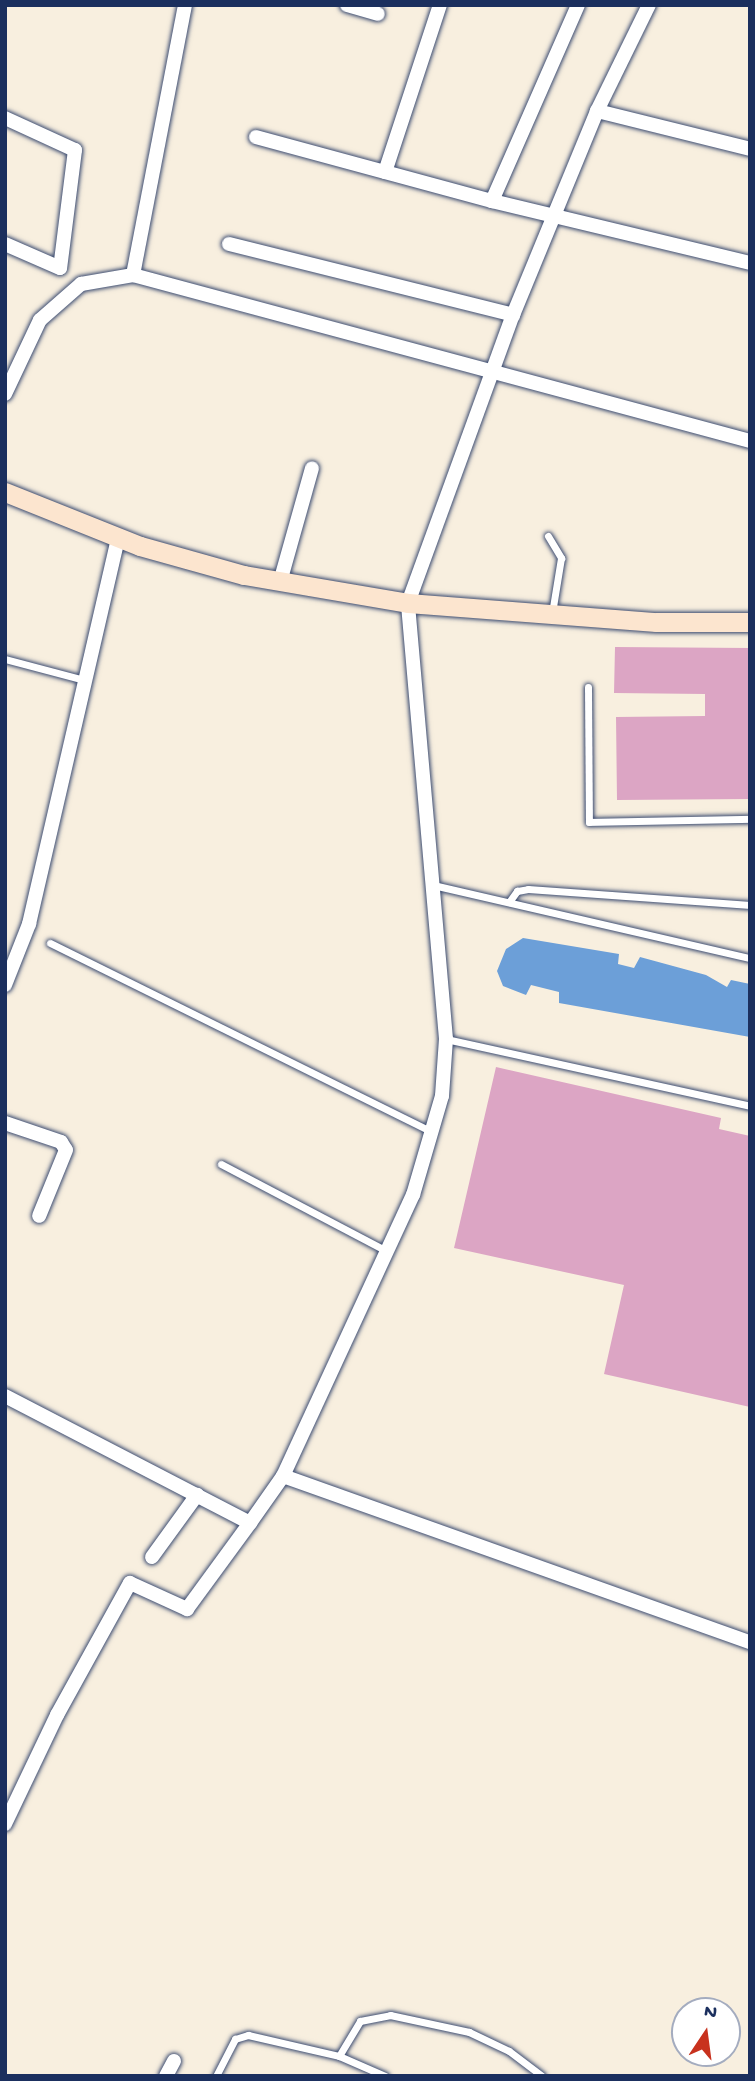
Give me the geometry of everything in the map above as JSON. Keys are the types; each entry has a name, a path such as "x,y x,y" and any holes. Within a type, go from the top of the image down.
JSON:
{"main road":[{"path":"7,497 191,563 280,582 408,603 656,622 750,622"}],"street":[{"path":"133,275 184,5"},
{"path":"348,5 378,15"},
{"path":"385,172 440,5"},
{"path":"492,201 578,5"},
{"path":"5,1824 57,1716 131,1583 187,1609 283,1476 413,1195 442,1096 446,1039 408,603 513,315 597,111 649,5"},
{"path":"597,111 750,149"},
{"path":"5,118 75,150 60,268 5,244"},
{"path":"256,138 492,201 750,262"},
{"path":"229,244 513,315"},
{"path":"5,394 40,320 81,284 133,275 750,440"},
{"path":"280,582 312,468"},
{"path":"5,985 29,924 118,537"},
{"path":"5,1123 61,1142 66,1150 39,1216"},
{"path":"5,1395 250,1522"},
{"path":"283,1476 750,1642"},
{"path":"152,1557 197,1495"},
{"path":"166,2076 174,2061"}],"lane":[{"path":"548,536 561,558 552,614"},
{"path":"5,659 84,680"},
{"path":"588,687 589,822 750,819"},
{"path":"433,885 750,958"},
{"path":"509,902 517,891 528,889 750,905"},
{"path":"50,943 433,1132"},
{"path":"446,1039 750,1106"},
{"path":"221,1164 387,1251"},
{"path":"339,2056 360,2021 390,2015 470,2032 509,2052 542,2076"},
{"path":"215,2076 235,2039 248,2035 339,2056 385,2076"}],"water":[{"path":"523,938 619,954 618,964 634,968 640,957 706,975 727,987 731,980 750,984 750,1037 559,1003 559,992 531,985 526,995 503,986 497,971 506,949"}],"building":[{"path":"615,647 750,648 750,799 617,800 616,717 705,716 705,694 614,693"},
{"path":"496,1067 721,1118 719,1129 750,1136 750,1407 604,1374 624,1285 454,1248"}]}
